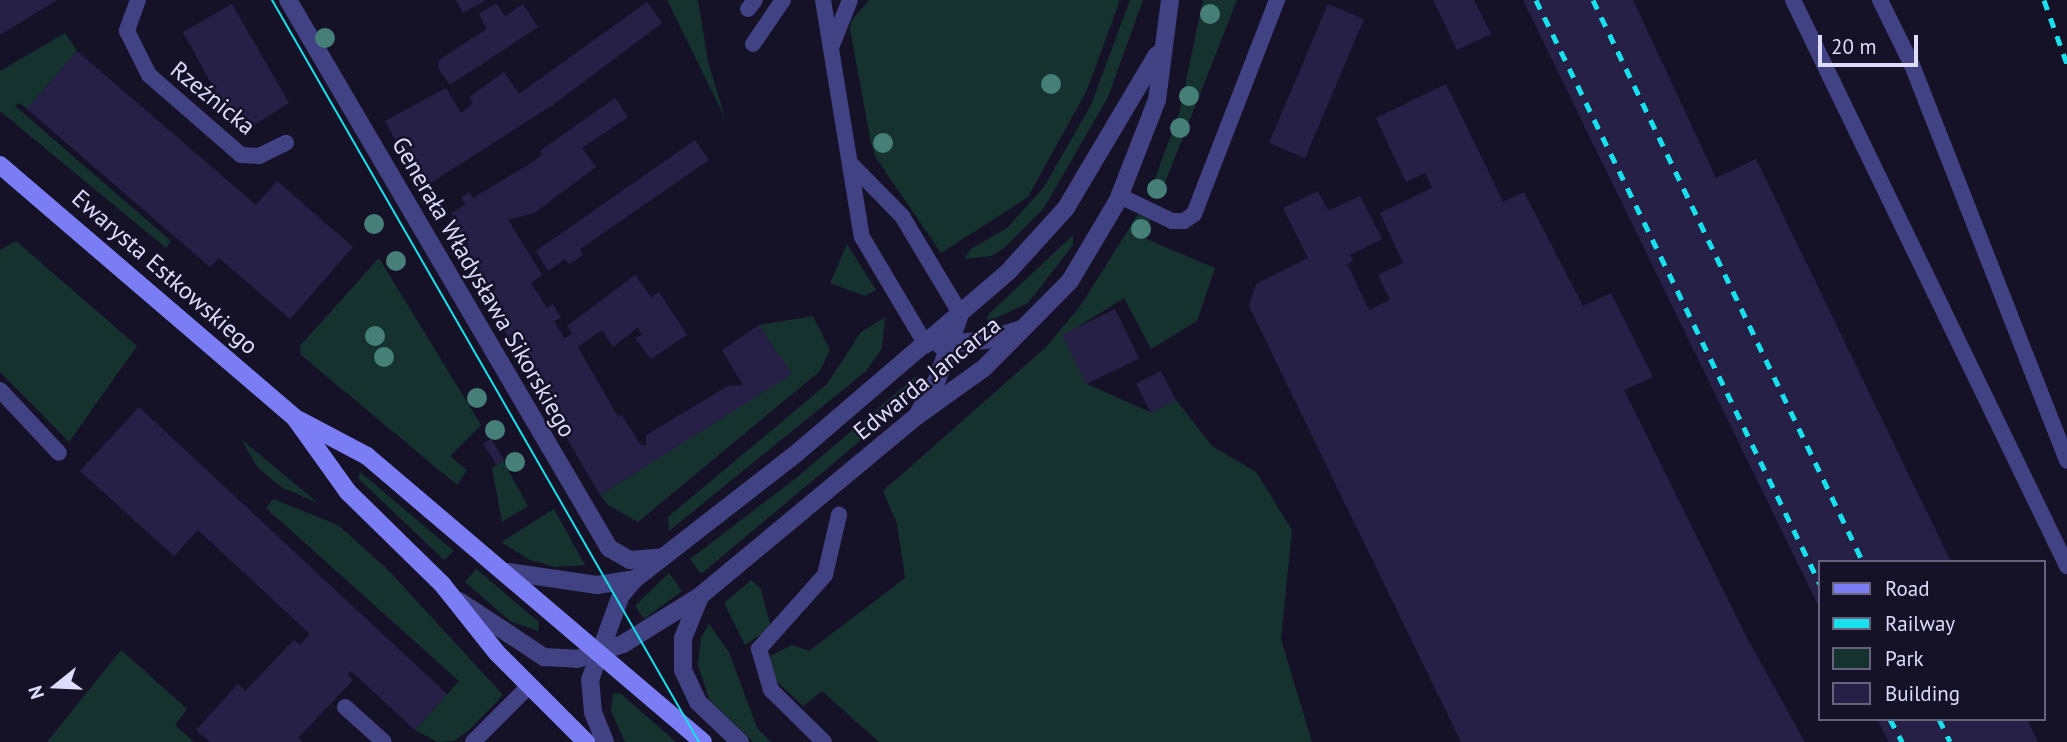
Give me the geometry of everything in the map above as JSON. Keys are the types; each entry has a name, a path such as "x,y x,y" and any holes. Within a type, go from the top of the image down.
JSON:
{"main road":[{"name":"Ewarysta Estkowskiego","path":"0,165 295,418 348,492 453,597"},
{"path":"0,184 30,188"},
{"name":"Ewarysta Estkowskiego","path":"295,418 368,456 600,650"},
{"path":"453,597 530,686 586,742"},
{"path":"600,650 704,742"}],"street":[{"name":"Generała Władysława Sikorskiego","path":"288,0 604,541 630,560 663,557"},
{"name":"Edwarda Jancarza","path":"453,597 525,648 544,657 577,659 639,637 700,596 917,416 948,398 1026,328 1070,281 1120,196 1157,100 1170,0"},
{"name":"Edwarda Jancarza","path":"605,742 593,712 590,680 618,599 635,579 926,345 1008,272 1066,208 1162,46"},
{"path":"917,416 950,344 960,313"},
{"path":"926,345 950,344 1026,328"},
{"path":"508,572 597,585 635,579"},
{"path":"700,596 683,638 683,670 698,702 740,742"}],"lane":[{"name":"Rzeźnicka","path":"138,0 127,31 149,75 241,155 259,156 286,143"},
{"path":"753,44 783,0"},
{"path":"823,0 862,237 926,345"},
{"path":"831,48 850,0"},
{"path":"1120,196 1172,220 1184,221 1195,214 1277,0"},
{"path":"1793,0 2067,566"},
{"path":"1880,0 1912,65 2067,461"},
{"path":"850,163 902,216 960,313"},
{"path":"0,390 60,453"},
{"path":"824,742 771,690 759,649 825,575 839,515"},
{"path":"473,742 530,686"},
{"path":"345,707 384,742"}],"green space":[{"path":"667,0 698,0 708,61 725,118"},
{"path":"869,0 1120,0 1087,90 1028,197 941,253 876,158 871,143 850,29 852,20"},
{"path":"1130,0 1143,0 1108,97 1044,208 1004,248 991,256 964,259 971,249 1007,228 1044,187 1091,105"},
{"path":"1203,0 1237,0 1159,198 1149,195 1180,110"},
{"path":"65,33 77,51 27,109 19,103 15,106 171,241 166,248 0,111 0,71"},
{"path":"1138,214 1151,220 1144,238 1215,268 1197,321 1151,349 1124,298 1063,336 1087,384 1150,412 1176,400 1212,446 1256,472 1292,530 1281,639 1312,742 879,742 822,691 803,706 771,676 770,656 792,645 809,651 905,578 897,523 883,491 1046,347 1081,305"},
{"path":"1073,235 1073,245 1028,303 987,322 988,315"},
{"path":"16,241 137,346 69,442 0,372 0,250"},
{"path":"847,244 876,290 865,296 830,283"},
{"path":"379,258 481,425 450,456 467,470 457,485 301,355 300,346"},
{"path":"813,316 830,350 820,371 638,522 608,505 600,495 791,374 759,325"},
{"path":"885,317 882,348 866,371 669,531 668,517 827,384 861,332"},
{"path":"915,377 921,383 904,404 701,574 690,559 795,479"},
{"path":"241,439 318,503 281,487 257,467"},
{"path":"503,461 528,506 502,522 492,468"},
{"path":"360,472 454,551 444,560 358,478"},
{"path":"273,499 338,525 390,572 503,695 468,731 454,741 438,742 415,730 459,681 266,508"},
{"path":"554,509 585,565 555,567 530,560 501,542"},
{"path":"476,569 539,622 538,631 510,621 465,582"},
{"path":"669,573 682,591 644,619 635,606"},
{"path":"751,580 761,589 771,628 745,645 724,603"},
{"path":"709,624 729,652 757,728 771,742 753,742 709,699 698,665 701,638"},
{"path":"121,650 187,709 175,725 194,742 47,742"},
{"path":"620,693 676,742 625,742 611,711 613,694"}],"building":[{"path":"0,0 57,0 0,35"},
{"path":"456,0 486,0 463,13"},
{"path":"1433,0 1474,0 1491,34 1457,50"},
{"path":"1523,0 1633,0 1716,178 1756,159 1950,560 1818,560 1818,605"},
{"path":"647,2 662,23 554,104 423,188 385,121 446,88 461,113 473,103 469,97 504,72 519,94"},
{"path":"496,3 505,16 523,4 538,27 450,85 438,68 439,60 487,29 479,14"},
{"path":"232,4 289,103 253,126 251,122 237,130 183,32"},
{"path":"1328,4 1364,19 1305,158 1269,143"},
{"path":"77,51 256,205 277,181 353,247 290,319 219,258 210,267 27,109"},
{"path":"1446,84 1503,202 1524,192 1583,306 1611,293 1653,377 1624,390 1748,640 1805,742 1461,742 1249,306 1256,284 1308,258 1283,208 1318,191 1328,211 1360,196 1382,239 1350,255 1353,261 1347,264 1369,310 1390,300 1378,275 1403,263 1380,213 1432,188 1425,173 1406,182 1376,118"},
{"path":"615,98 628,117 582,148 596,167 534,213 508,220 542,275 531,283 547,308 553,304 561,318 554,321 564,338 573,334 567,326 635,275 651,297 659,292 687,335 651,359 635,338 642,335 638,327 613,347 602,330 578,347 618,417 622,415 640,444 646,446 646,435 728,386 743,385 722,350 759,325 792,374 600,495 444,226 455,220 451,213 466,204 461,198 469,192 473,198 533,162 542,155 540,151"},
{"path":"695,140 709,160 580,249 583,255 569,264 565,259 548,271 536,251"},
{"path":"1115,309 1139,358 1086,384 1062,335"},
{"path":"1161,371 1176,400 1151,413 1136,384"},
{"path":"139,407 447,694 415,730 351,671 348,675 353,680 298,738 303,742 210,742 196,730 238,684 245,691 294,640 300,645 310,634 198,530 174,556 80,471"},
{"path":"491,439 504,460 497,465 483,444"},
{"path":"1878,721 2028,721 2038,742 1889,742"}],"tram line":[{"path":"272,0 699,742"}],"railway":[{"path":"1536,0 1818,580"},
{"path":"1593,0 1862,560"},
{"path":"2044,0 2067,64"},
{"path":"1891,721 1902,742"},
{"path":"1940,721 1950,742"}]}
